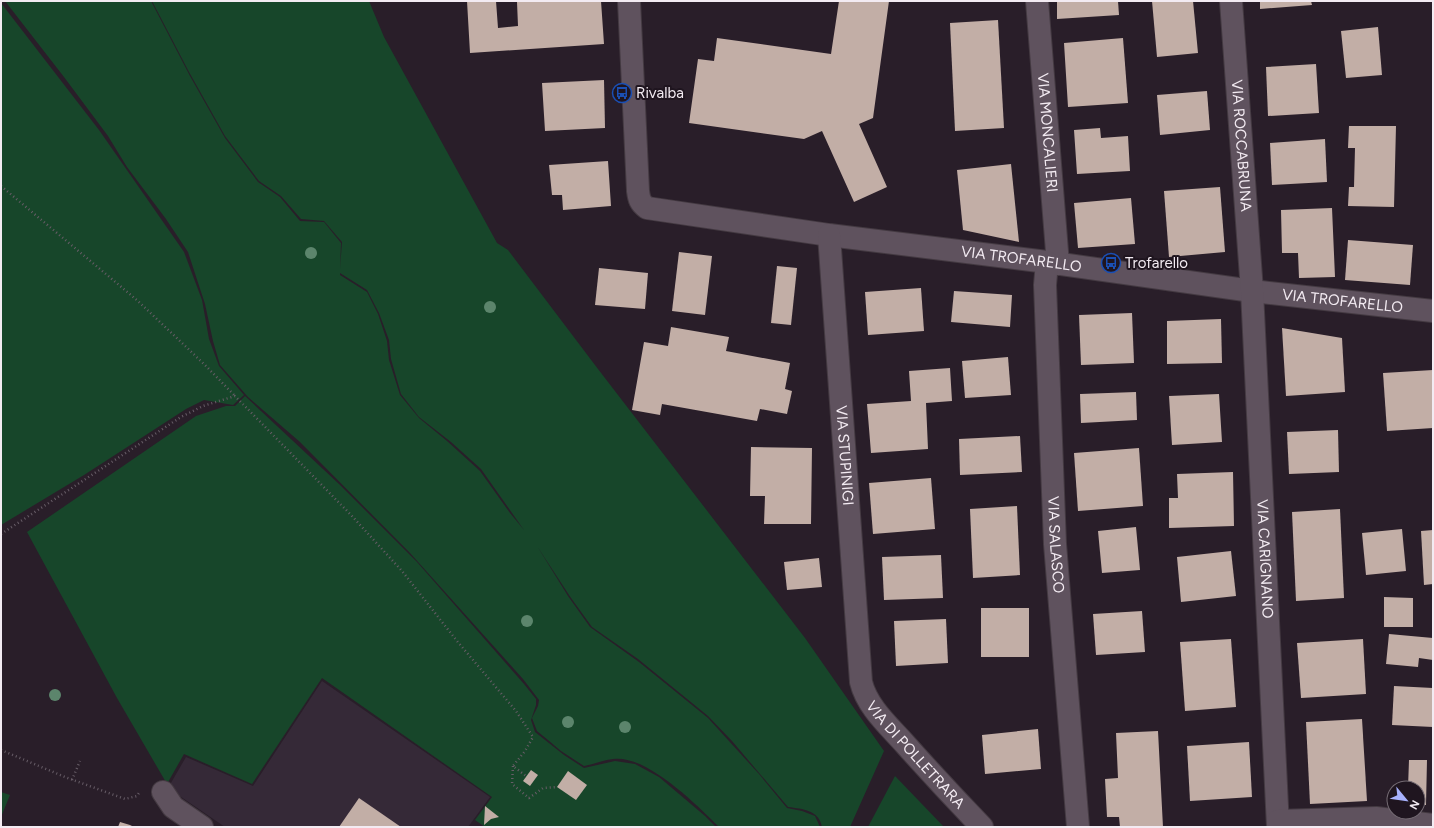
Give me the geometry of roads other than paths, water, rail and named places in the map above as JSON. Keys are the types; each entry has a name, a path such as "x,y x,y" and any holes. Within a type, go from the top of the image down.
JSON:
{"street":[{"name":"VIA TROFARELLO","path":"629,1 639,198 643,205 654,209 829,235 1052,263 1252,291 1433,311"},
{"name":"VIA MONCALIERI","path":"1037,1 1052,263"},
{"name":"VIA ROCCABRUNA","path":"1231,1 1252,291"},
{"name":"VIA STUPINIGI","path":"829,235 860,676"},
{"name":"VIA SALASCO","path":"1052,263 1045,285 1055,544 1078,827"},
{"name":"VIA CARIGNANO","path":"1252,291 1278,824"},
{"name":"VIA DI POLLETRARA","path":"860,676 864,694 879,714 947,791 982,827"},
{"path":"163,792 173,807 202,827"},
{"path":"1278,824 1376,818 1433,825"}],"place":[{"name":"Rivalba","path":"622,93"},
{"name":"Trofarello","path":"1111,263"}]}
